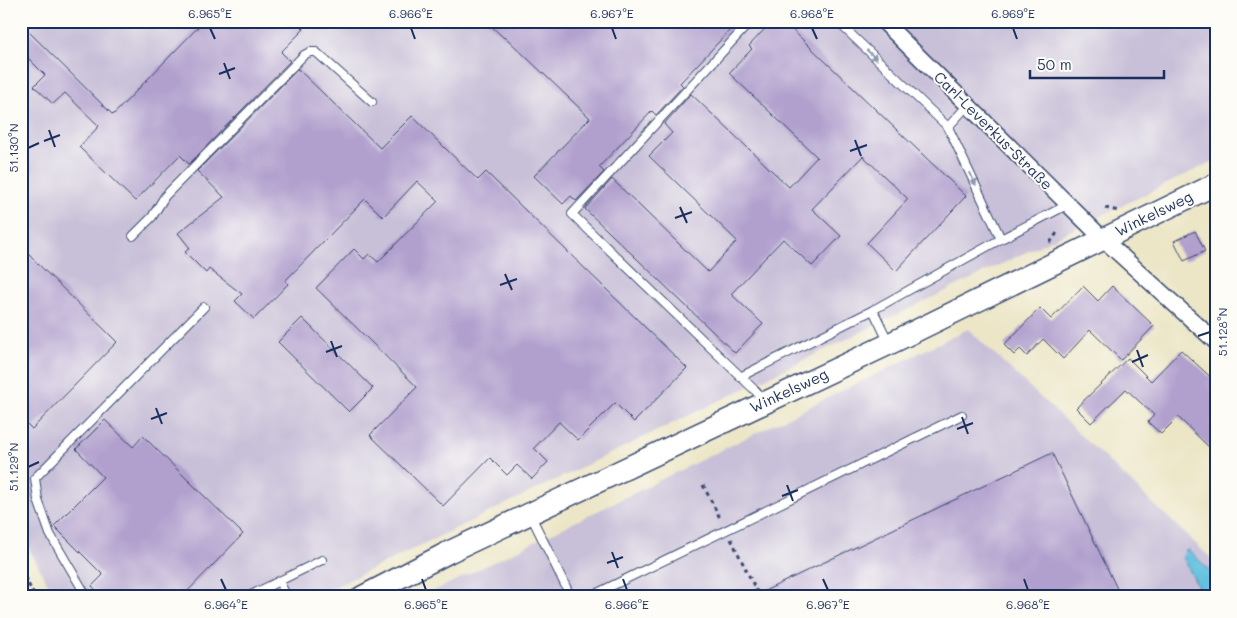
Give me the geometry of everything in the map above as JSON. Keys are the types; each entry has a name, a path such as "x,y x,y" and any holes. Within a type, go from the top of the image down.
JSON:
{"street":[{"name":"Carl-Leverkus-Straße","path":"883,21 1067,205 1216,342"},
{"name":"Winkelsweg","path":"362,597 449,552 889,344 1216,184"}],"lane":[{"path":"751,21 572,214 766,402"},
{"path":"837,21 948,128 1001,239"},
{"path":"134,236 152,217 165,196 304,54 316,52 372,102"},
{"path":"948,128 968,106"},
{"path":"740,377 873,310 1001,239 1067,205"},
{"path":"87,597 50,534 38,500 35,478 204,307"},
{"path":"873,310 889,344"},
{"path":"589,597 962,415"},
{"path":"530,514 572,597"},
{"path":"247,597 322,560"},
{"path":"278,581 287,597"}],"path":[{"path":"21,570 35,597"}],"shaded area":[{"path":"21,21 1216,21 1216,160 314,597 55,597 21,534"},
{"path":"968,329 1216,563 1216,597 422,597"}],"water":[{"path":"1189,550 1216,577 1216,597 1203,597 1183,557 1185,551"}],"building":[{"path":"204,21 296,21 304,29 281,52 290,61 189,164 180,155 135,201 79,147 99,126 65,93 53,104 34,86 45,75 21,51 21,24 113,115"},
{"path":"486,21 723,21 731,29 680,83 683,86 656,115 652,111 599,167 604,172 576,201 571,196 563,204 534,176 590,118"},
{"path":"772,21 783,21 966,196 896,271 867,243 908,199 863,156 812,209 841,236 812,266 783,239 731,294 763,324 735,353 585,209 612,179 708,272 737,241 649,156 672,133 664,124 691,94 789,187 817,157 729,73 752,49 749,46"},
{"path":"298,69 380,148 412,116 478,180 486,172 687,368 634,422 615,403 578,440 559,422 534,448 548,462 532,479 517,465 507,475 490,458 443,506 370,435 417,387 316,288 354,249 364,259 369,254 378,262 438,201 417,181 383,217 365,199 285,281 288,284 254,319 235,301 242,294 209,269 206,273 185,252 190,248 178,233 224,197 197,171"},
{"path":"1195,231 1205,251 1184,261 1174,241"},
{"path":"21,247 117,342 32,429 21,418"},
{"path":"1083,286 1098,301 1112,286 1154,326 1121,360 1090,330 1063,359 1043,339 1027,356 1020,349 1014,355 1004,345 1040,308 1051,319"},
{"path":"302,318 373,388 349,412 278,342"},
{"path":"1181,350 1216,382 1216,454 1178,417 1161,434 1148,422 1154,415 1126,389 1091,423 1076,408 1128,358 1151,381"},
{"path":"105,420 133,447 143,436 243,534 182,597 103,597 92,586 103,575 54,526 103,477 76,449"},
{"path":"1052,453 1121,597 752,597"}]}
